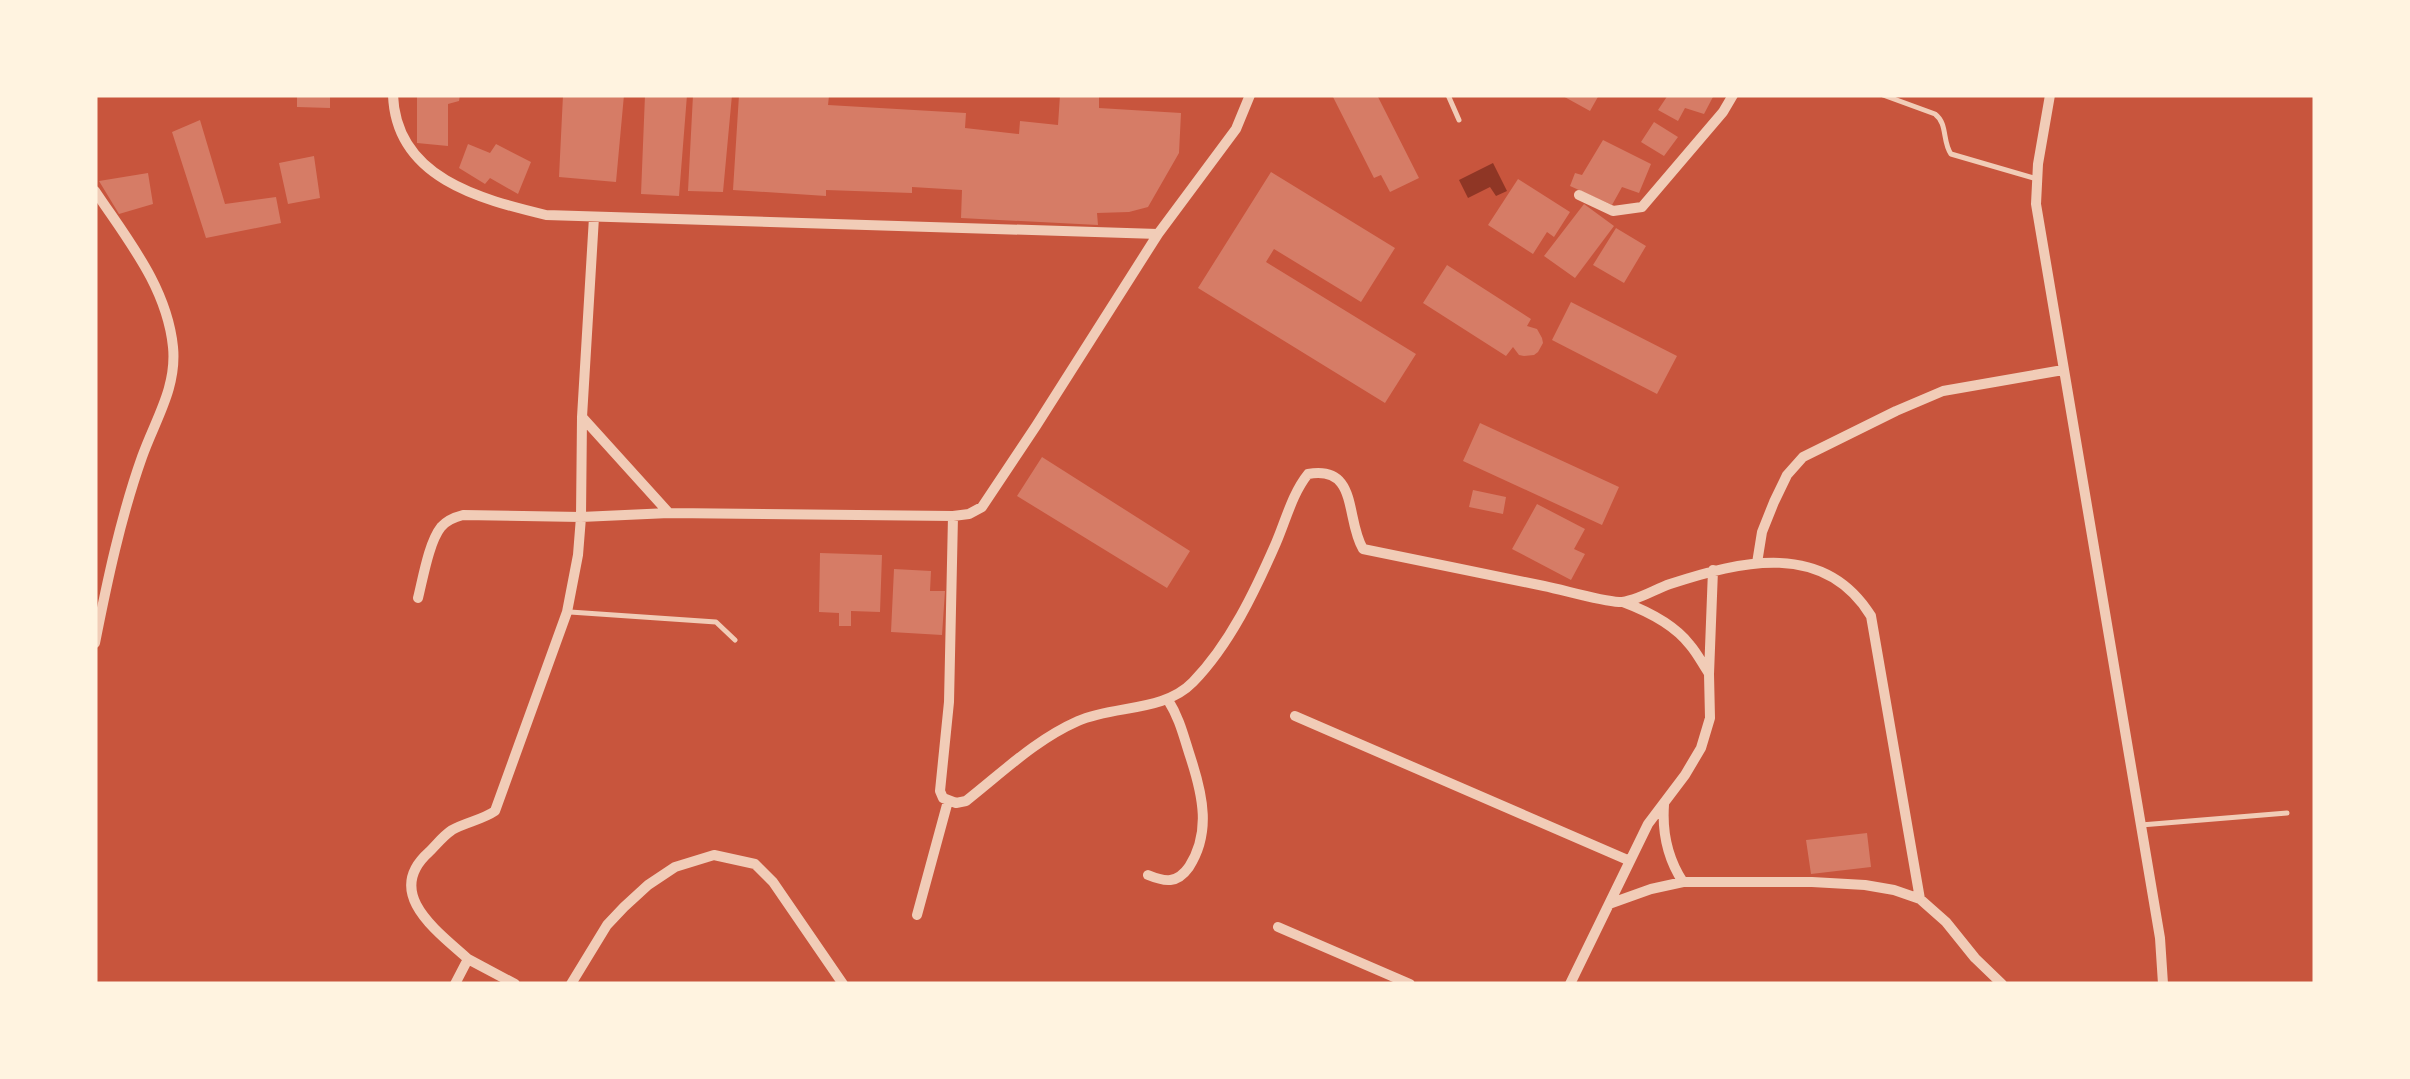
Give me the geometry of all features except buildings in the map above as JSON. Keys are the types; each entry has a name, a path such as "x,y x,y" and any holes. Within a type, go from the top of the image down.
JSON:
{"street":[{"path":"393,95 404,136 417,158 463,191 546,215 1158,234"},
{"path":"418,598 441,527 463,515 954,516 982,508 1158,234 1236,129 1250,95"},
{"path":"1579,195 1614,212 1642,207 1733,95"},
{"path":"2050,95 2036,204 2160,938 2163,984"},
{"path":"95,191 150,274 173,346 173,381 142,459 106,587 95,643"},
{"path":"516,984 468,959 424,920 411,890 420,858 452,830 495,810 566,612 581,517 582,417 594,217"},
{"path":"1758,563 1762,532 1774,502 1803,456 1943,391 2063,370"},
{"path":"582,417 669,513"},
{"path":"954,516 949,702 940,791 948,802 966,801 1042,738 1082,719 1168,700 1192,684 1246,608 1298,486 1308,474 1321,472 1344,483 1356,537 1363,549 1622,602 1648,612 1690,643 1709,674"},
{"path":"1622,602 1713,570 1773,561 1810,566 1845,584 1871,616 1920,899"},
{"path":"1570,984 1648,824 1701,748 1710,718 1713,570"},
{"path":"1148,876 1164,882 1183,875 1197,854 1202,834 1204,813 1198,781 1177,714 1168,700"},
{"path":"1295,716 1630,861"},
{"path":"916,915 948,802"},
{"path":"1664,804 1666,845 1683,882"},
{"path":"571,984 607,926 648,885 675,867 714,855 755,864 773,882 843,984"},
{"path":"1608,904 1683,882 1812,882 1894,890 1920,899 2002,984"},
{"path":"1278,927 1410,984"},
{"path":"455,984 468,959"}],"lane":[{"path":"1448,95 1460,120"},
{"path":"1883,95 1941,118 1950,154 2037,180"},
{"path":"566,612 716,622 735,640"},
{"path":"2141,826 2287,813"}],"shaded area":[{"path":"1493,163 1507,191 1496,196 1490,187 1468,198 1459,180"}]}
